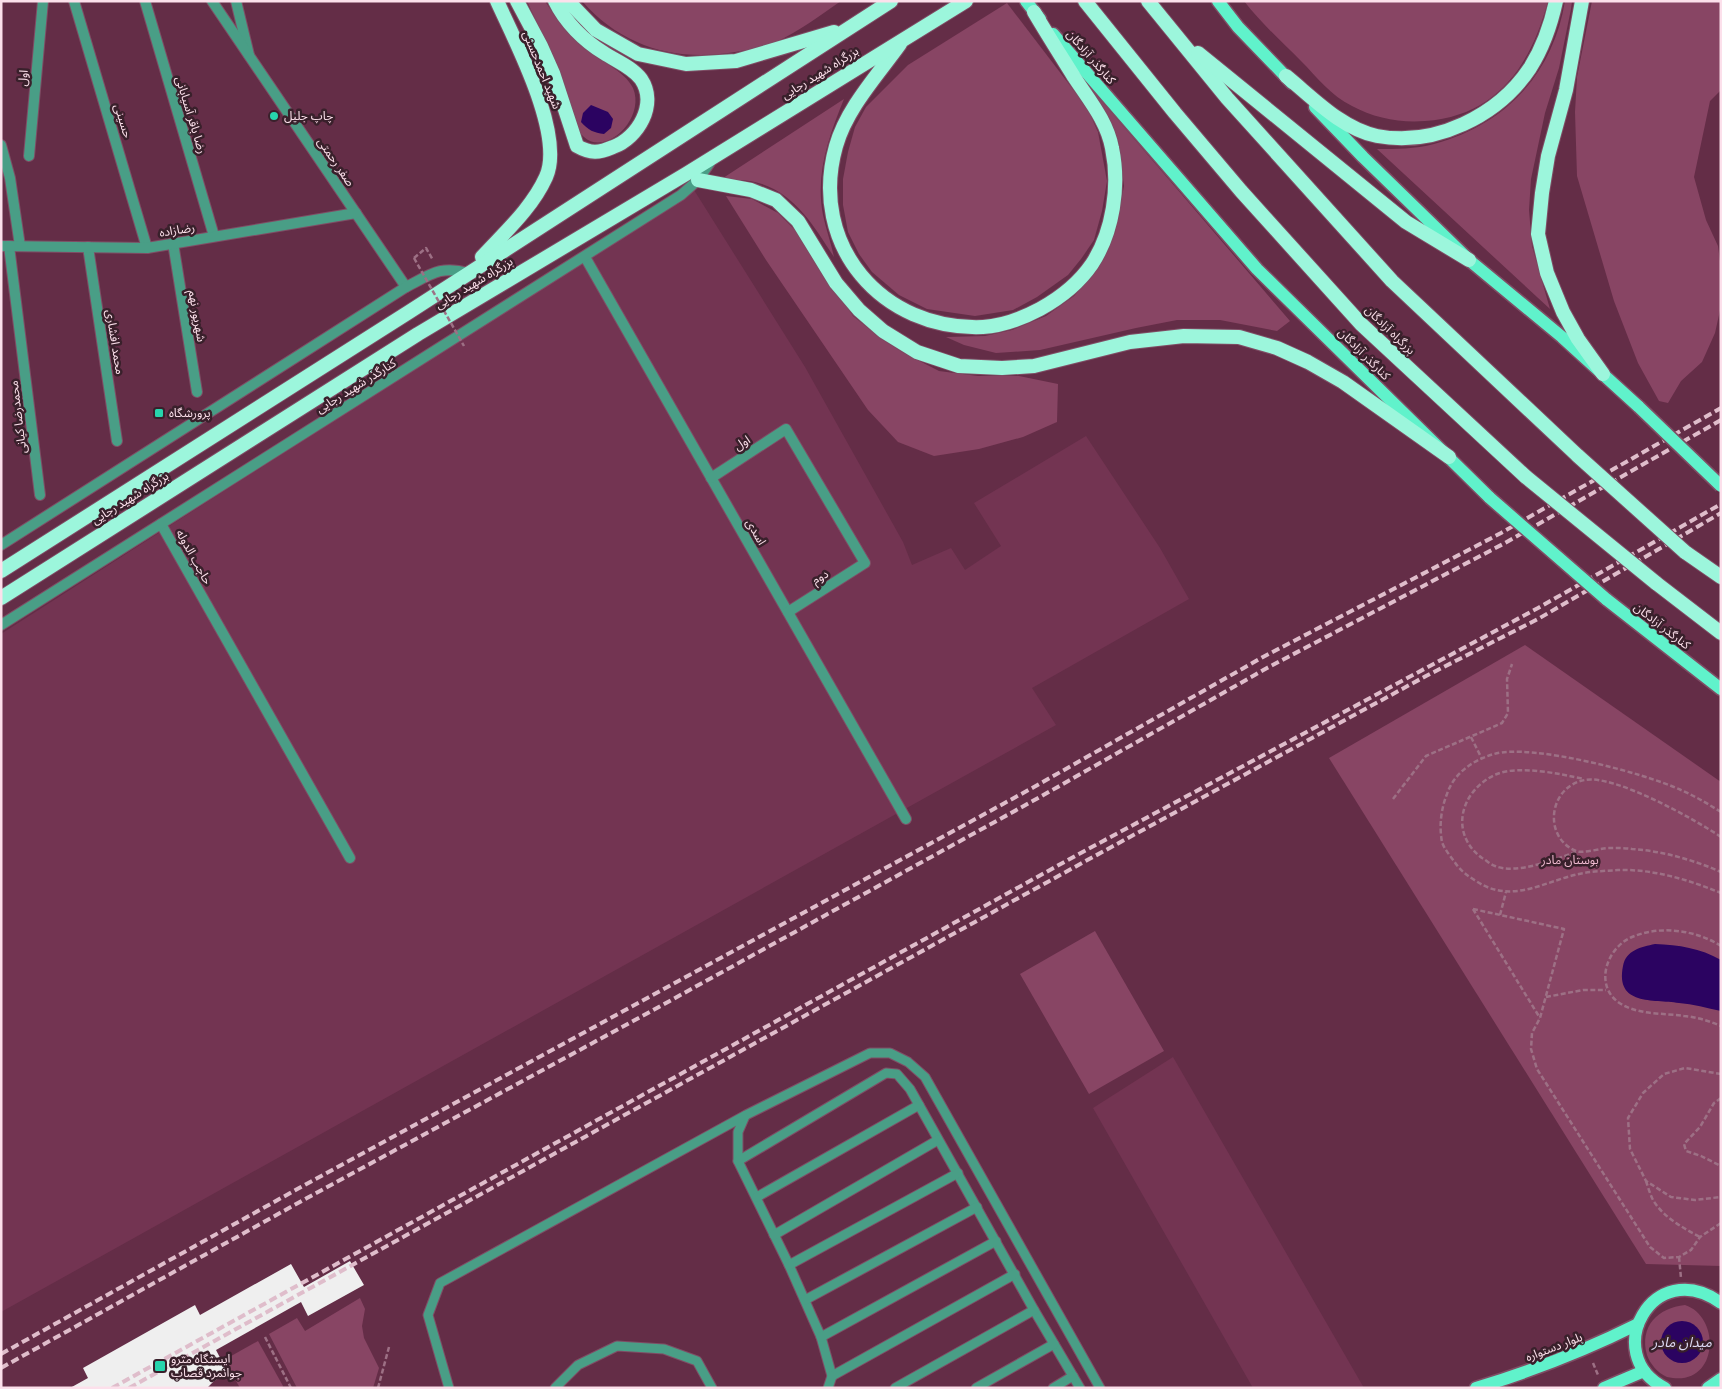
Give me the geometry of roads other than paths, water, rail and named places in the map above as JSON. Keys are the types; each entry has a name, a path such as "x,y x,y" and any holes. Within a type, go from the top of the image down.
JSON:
{"highway":[{"name":"شهید احمدحسنی","path":"468,273 535,196 547,175 550,152 544,113 497,1"},
{"path":"517,1 553,72 577,146 587,152 602,152 619,145 633,134 643,120 647,107 646,92 641,80 629,68 602,53 578,34 554,1"},
{"path":"568,1 596,30 638,54 686,64 736,62 849,28"},
{"name":"بزرگراه شهید رجایی","path":"1,571 409,312 890,1"},
{"name":"بزرگراه شهید رجایی","path":"1,598 418,334 966,1"},
{"name":"بزرگراه آزادگان","path":"1085,1 1241,191 1362,324 1526,477 1656,583 1721,633"},
{"path":"1148,1 1227,98 1392,280 1578,456 1685,552 1721,577"},
{"path":"1286,76 1338,118 1357,129 1377,136 1398,138 1441,133 1466,123 1493,108 1519,82 1530,68 1540,49 1553,16 1556,1"},
{"path":"1582,1 1566,90 1548,156 1538,234 1547,273 1563,312 1603,374"},
{"path":"904,38 848,115 836,146 831,169 830,200 837,232 852,266 867,283 884,297 904,309 925,318 953,325 984,326 1007,323 1031,314 1055,301 1072,288 1092,265 1103,243 1115,195 1112,147 1106,129 1030,7"},
{"path":"1175,34 1406,222 1469,260"},
{"path":"698,180 751,190 776,200 798,221 836,283 859,310 883,331 917,352 959,366 1002,368 1034,366 1130,342 1184,336 1239,337 1277,348 1308,362 1343,382 1449,457"}],"main road":[{"path":"1218,1 1238,27 1363,157 1469,260 1562,337 1639,407 1721,486"},
{"name":"کنارگذر آزادگان","path":"1030,7 1147,145 1257,269 1490,498 1606,599 1721,689"},
{"path":"1688,663 1721,696"},
{"path":"1665,1388 1644,1371 1638,1360 1635,1336 1638,1324 1645,1311 1655,1300 1668,1293 1696,1290 1717,1295"},
{"name":"بلوار دستواره","path":"1476,1388 1516,1376 1588,1348 1638,1324"},
{"path":"1601,1383 1644,1371"},
{"path":"1708,1388 1721,1379"}],"street":[{"name":"اول","path":"29,156 42,1"},
{"name":"حسینی","path":"74,1 147,248"},
{"name":"رضا باقر آسیابانی","path":"145,1 214,236"},
{"name":"صفر رحمتی","path":"212,1 406,287"},
{"path":"236,1 249,56"},
{"path":"1,145 10,178 20,246"},
{"name":"کنارگذر شهید رجایی","path":"1,625 585,257 680,195 698,180 713,156"},
{"name":"رضازاده","path":"5,246 147,248 356,213"},
{"name":"شهریور نهم","path":"172,243 198,392"},
{"name":"محمدرضا کیانی","path":"5,246 40,495"},
{"name":"محمد افشاری","path":"88,247 117,441"},
{"name":"اسدی","path":"585,257 906,819"},
{"path":"1,545 406,287 439,270 453,269 468,273"},
{"name":"اول","path":"711,478 786,429 865,564"},
{"name":"حاجب الدوله","path":"176,550 350,858"},
{"name":"دوم","path":"788,612 865,564"}],"lane":[{"name":"حاجب الدوله","path":"161,524 176,550"},
{"path":"449,1388 428,1316 440,1283 746,1115 870,1053 890,1053 908,1062 925,1076 1100,1388"},
{"path":"738,1161 886,1073 897,1074 910,1089 1080,1388"},
{"path":"757,1197 919,1105"},
{"path":"746,1115 738,1132 738,1161 757,1197 821,1337 832,1376 828,1388"},
{"path":"774,1235 938,1140"},
{"path":"789,1265 958,1173"},
{"path":"805,1300 977,1207"},
{"path":"821,1337 996,1241"},
{"path":"832,1376 1015,1274"},
{"path":"895,1388 1034,1310"},
{"path":"976,1388 1054,1344"},
{"path":"555,1388 578,1365 617,1346 664,1349 697,1361 712,1388"},
{"path":"1053,1388 1074,1376"}],"water":[{"path":"591,105 608,112 613,119 611,128 604,134 591,131 581,122 583,113"},
{"path":"1655,944 1689,948 1721,960 1721,1011 1690,1004 1648,1000 1630,994 1625,988 1622,979 1623,966 1627,956 1635,950"},
{"name":"میدان مادر","path":"1682,1321 1697,1327 1703,1342 1697,1357 1682,1363 1667,1357 1661,1342 1667,1327"}],"railway":[{"path":"1,1354 301,1187 1034,787 1263,657 1501,533 1721,408"},
{"path":"1,1368 307,1198 1040,797 1267,668 1505,543 1721,420"},
{"path":"112,1388 1077,855 1538,608 1721,504"},
{"path":"129,1388 1082,863 1426,676 1538,619 1721,513"}],"place":[{"name":"چاپ جلیل","path":"274,116"},
{"name":"پرورشگاه","path":"159,413"},
{"name":"ایستگاه مترو جوانمرد قصاب","path":"160,1366"}],"park label":[{"name":"بوستان مادر","path":"1570,860"}]}
